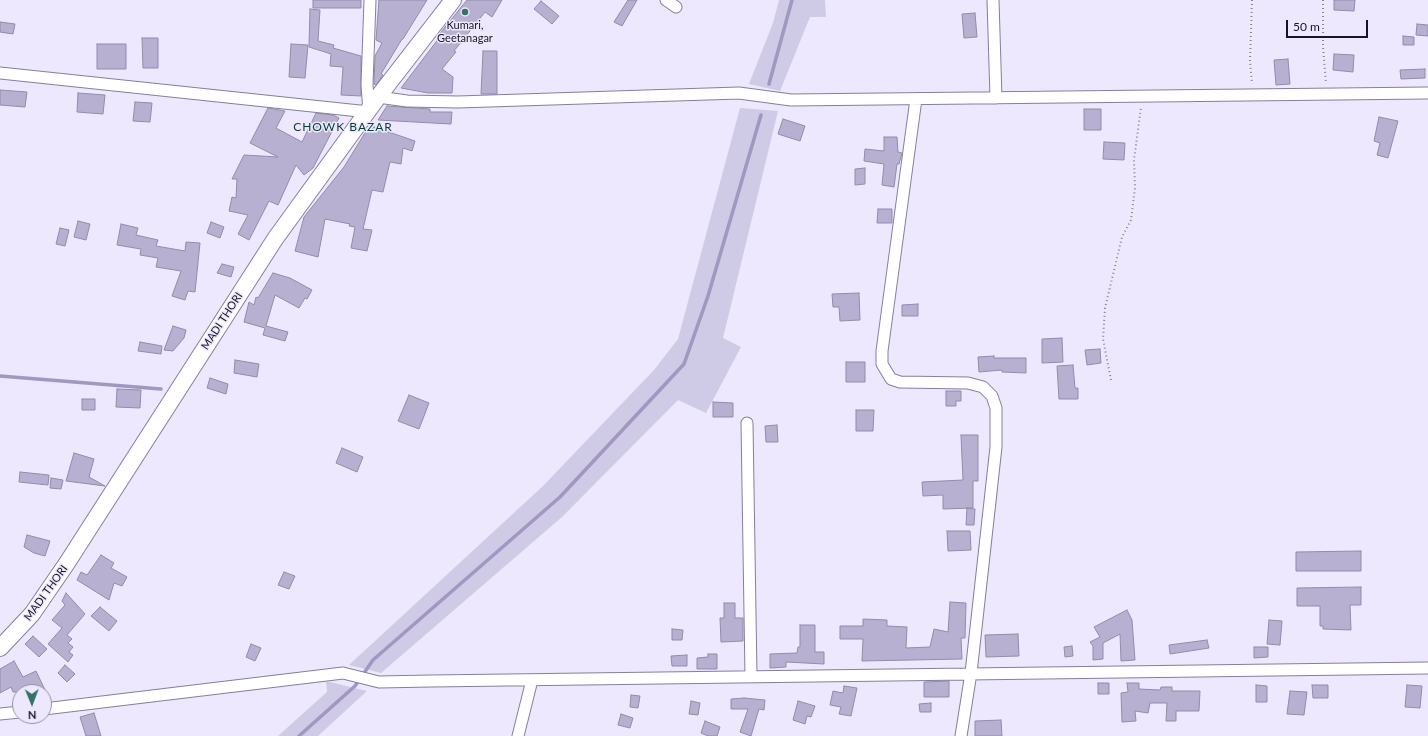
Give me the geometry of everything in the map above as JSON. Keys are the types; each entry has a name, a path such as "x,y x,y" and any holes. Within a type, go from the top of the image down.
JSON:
{"main road":[{"name":"MADI THORI","path":"0,648 32,614 67,563 275,239 369,112 378,97 453,0"}],"street":[{"path":"0,73 369,112 367,85 370,0"},
{"path":"666,0 676,7"},
{"path":"993,0 996,98"},
{"path":"378,97 407,101 458,102 739,93 791,100 1428,93"},
{"path":"916,99 882,351 882,364 891,379 900,382 968,383 983,386 992,396 996,408 996,447 971,673 961,736"},
{"path":"747,423 751,677"},
{"path":"52,708 343,673 379,682 1428,668"},
{"path":"518,736 532,680"},
{"path":"0,714 12,713"}],"path":[{"path":"1252,0 1250,61 1253,95"},
{"path":"1323,0 1323,47 1326,94"},
{"path":"1111,380 1103,339 1105,308 1122,237 1131,220 1135,188 1134,160 1141,117 1142,96"}],"shaded area":[{"path":"779,0 825,0 826,17 810,17 780,91 749,84 773,23"},
{"path":"740,108 778,111 723,338 741,347 706,413 678,400 562,517 381,673 349,665 543,486 654,370 678,339"},
{"path":"326,681 367,691 318,736 278,736 327,692"}],"building":[{"path":"313,0 361,0 361,8 313,8"},
{"path":"379,0 427,0 381,74 383,75 376,85 374,84 375,56 382,43 376,40"},
{"path":"467,0 502,0 492,17 485,12 454,51 456,52 442,69 453,77 452,93 428,93 401,88 439,38 437,37"},
{"path":"628,0 637,0 622,26 614,22"},
{"path":"1334,0 1355,0 1354,11 1334,10"},
{"path":"541,1 559,16 552,24 534,9"},
{"path":"310,9 320,10 318,41 334,45 333,48 361,56 361,96 341,95 343,67 330,66 331,54 309,47"},
{"path":"975,13 977,37 964,38 962,14"},
{"path":"0,22 15,24 13,34 0,32"},
{"path":"1417,24 1428,25 1428,36 1416,35"},
{"path":"1403,36 1414,37 1414,45 1403,45"},
{"path":"142,38 158,38 158,68 143,68"},
{"path":"97,44 126,44 126,69 97,69"},
{"path":"291,44 308,45 305,78 289,77"},
{"path":"483,51 497,51 497,94 481,94"},
{"path":"1334,54 1354,55 1353,72 1333,70"},
{"path":"1288,59 1290,84 1276,85 1274,60"},
{"path":"1425,69 1425,78 1401,79 1400,70"},
{"path":"0,90 27,92 25,107 0,105"},
{"path":"78,93 105,95 103,114 77,112"},
{"path":"135,102 152,103 150,122 133,121"},
{"path":"387,106 430,109 430,112 452,112 451,124 378,120"},
{"path":"268,108 285,111 276,128 302,142 316,113 333,115 339,118 313,168 304,175 296,165 278,205 269,201 249,240 238,234 248,215 229,211 232,197 236,198 237,179 232,179 244,155 278,157 250,143"},
{"path":"1084,109 1101,109 1101,130 1084,130"},
{"path":"1379,117 1398,121 1388,158 1377,155 1380,143 1374,141"},
{"path":"783,119 805,126 800,141 778,134"},
{"path":"374,127 415,141 412,151 403,148 401,164 390,162 383,192 372,190 363,229 372,230 367,251 351,248 355,227 349,226 350,224 325,219 318,257 295,251 304,217 344,167 368,128 371,130"},
{"path":"884,137 897,137 898,152 902,153 899,164 897,164 894,187 882,185 884,164 864,161 865,149 884,151"},
{"path":"1104,142 1125,143 1124,160 1103,159"},
{"path":"865,168 865,184 855,185 855,169"},
{"path":"878,209 892,209 892,223 877,223"},
{"path":"78,221 90,224 86,240 74,237"},
{"path":"211,222 224,227 220,238 207,233"},
{"path":"121,224 138,228 136,235 158,240 156,246 185,251 186,242 200,243 195,292 188,291 185,300 172,296 181,271 156,267 158,258 140,255 141,249 117,245"},
{"path":"60,228 69,230 65,246 56,244"},
{"path":"222,264 234,267 231,277 217,273"},
{"path":"273,273 290,278 312,290 307,299 305,298 299,308 275,295 266,326 288,332 285,341 263,335 265,328 244,322 249,302 254,305 256,297 258,298"},
{"path":"859,293 860,320 840,321 839,307 833,307 832,294"},
{"path":"918,304 918,316 902,316 902,305"},
{"path":"173,326 186,330 184,338 173,351 164,350"},
{"path":"1062,338 1063,362 1042,363 1042,339"},
{"path":"140,342 162,346 161,354 138,351"},
{"path":"1100,349 1101,363 1087,365 1085,350"},
{"path":"994,356 994,358 1026,358 1026,373 1002,372 1002,370 979,372 978,357"},
{"path":"235,360 259,364 257,377 234,373"},
{"path":"846,362 865,362 865,382 846,382"},
{"path":"1073,365 1075,388 1078,388 1078,399 1059,399 1057,366"},
{"path":"210,378 228,384 226,394 207,388"},
{"path":"117,389 141,390 140,408 116,407"},
{"path":"946,391 961,391 961,401 956,401 956,406 946,406"},
{"path":"409,395 429,403 419,429 398,421"},
{"path":"82,399 95,399 95,410 82,410"},
{"path":"713,402 733,403 733,417 713,417"},
{"path":"856,410 874,410 873,431 856,431"},
{"path":"777,425 778,442 766,442 765,426"},
{"path":"961,435 978,435 978,481 973,481 973,508 943,509 943,495 923,496 922,482 963,480"},
{"path":"342,448 363,457 357,472 336,463"},
{"path":"74,453 94,459 89,477 105,486 66,481"},
{"path":"20,472 49,475 48,485 19,482"},
{"path":"51,478 63,480 61,489 50,488"},
{"path":"967,508 975,509 974,525 966,525"},
{"path":"947,531 970,531 971,550 948,551"},
{"path":"27,535 50,541 45,556 34,553 24,547"},
{"path":"1361,551 1361,571 1296,571 1296,552"},
{"path":"101,555 114,563 111,568 127,577 122,586 114,583 109,600 77,580 81,572 87,575"},
{"path":"284,572 295,576 289,589 278,585"},
{"path":"1361,587 1361,605 1350,605 1351,630 1323,629 1323,626 1320,626 1320,606 1297,606 1297,588"},
{"path":"66,593 85,614 67,635 72,639 68,643 73,647 69,652 73,655 68,662 48,644 62,628 52,620 65,605 62,601"},
{"path":"950,602 966,603 965,638 961,638 962,659 862,661 863,639 840,639 840,626 863,626 863,619 887,620 887,626 907,627 906,648 930,647 934,629 948,632"},
{"path":"724,603 735,603 735,618 743,618 743,641 721,642 720,618 724,618"},
{"path":"100,607 117,621 109,631 91,616"},
{"path":"1127,610 1132,620 1135,660 1121,661 1120,634 1103,643 1103,659 1093,660 1093,646 1090,642 1100,637 1094,627"},
{"path":"1269,620 1282,621 1280,645 1267,644"},
{"path":"800,625 815,625 815,652 824,652 824,664 786,662 786,667 770,668 770,654 797,653 798,647 800,647"},
{"path":"672,629 683,630 682,640 672,640"},
{"path":"1018,634 1019,656 986,657 985,635"},
{"path":"33,636 47,649 39,657 25,644"},
{"path":"1207,640 1209,648 1170,654 1169,645"},
{"path":"251,644 261,648 255,661 246,657"},
{"path":"1072,646 1073,656 1065,657 1064,647"},
{"path":"1254,647 1268,647 1268,657 1254,658"},
{"path":"708,654 717,654 717,669 697,669 697,658 708,657"},
{"path":"687,655 687,666 672,666 671,656"},
{"path":"14,661 23,677 36,671 42,684 12,684 12,690 11,687 0,693 0,669"},
{"path":"65,665 75,674 67,682 58,673"},
{"path":"949,681 949,697 924,697 924,682"},
{"path":"1098,683 1109,683 1109,694 1098,694"},
{"path":"1127,683 1139,683 1139,689 1160,690 1161,687 1172,687 1172,691 1200,691 1199,711 1176,711 1176,721 1166,721 1167,703 1150,703 1148,713 1135,711 1136,721 1122,722 1121,693 1128,692"},
{"path":"1256,685 1267,686 1267,702 1256,702"},
{"path":"1312,685 1328,685 1328,698 1313,698"},
{"path":"1407,685 1422,686 1420,708 1405,707"},
{"path":"844,686 857,688 851,716 839,714 841,707 830,705 833,691 843,693"},
{"path":"1290,691 1307,692 1304,715 1287,714"},
{"path":"631,695 640,696 638,708 630,707"},
{"path":"744,698 765,700 764,710 759,709 751,736 740,732 748,709 731,709 731,699"},
{"path":"691,701 700,703 698,715 689,714"},
{"path":"798,701 815,706 811,717 807,716 805,724 793,720"},
{"path":"931,703 931,712 920,712 919,704"},
{"path":"94,713 101,736 86,736 80,717"},
{"path":"621,714 633,718 630,728 618,725"},
{"path":"1001,720 1002,736 975,736 975,721"},
{"path":"705,721 720,727 717,736 708,736 701,733"}],"waterway":[{"path":"769,84 792,0"},
{"path":"299,736 355,686 373,660 560,497 684,364 708,296 761,115"},
{"path":"0,376 161,389"}],"place":[{"name":"Kumari, Geetanagar","path":"465,12"}],"district":[{"name":"CHOWK BAZAR","path":"343,127"}]}
